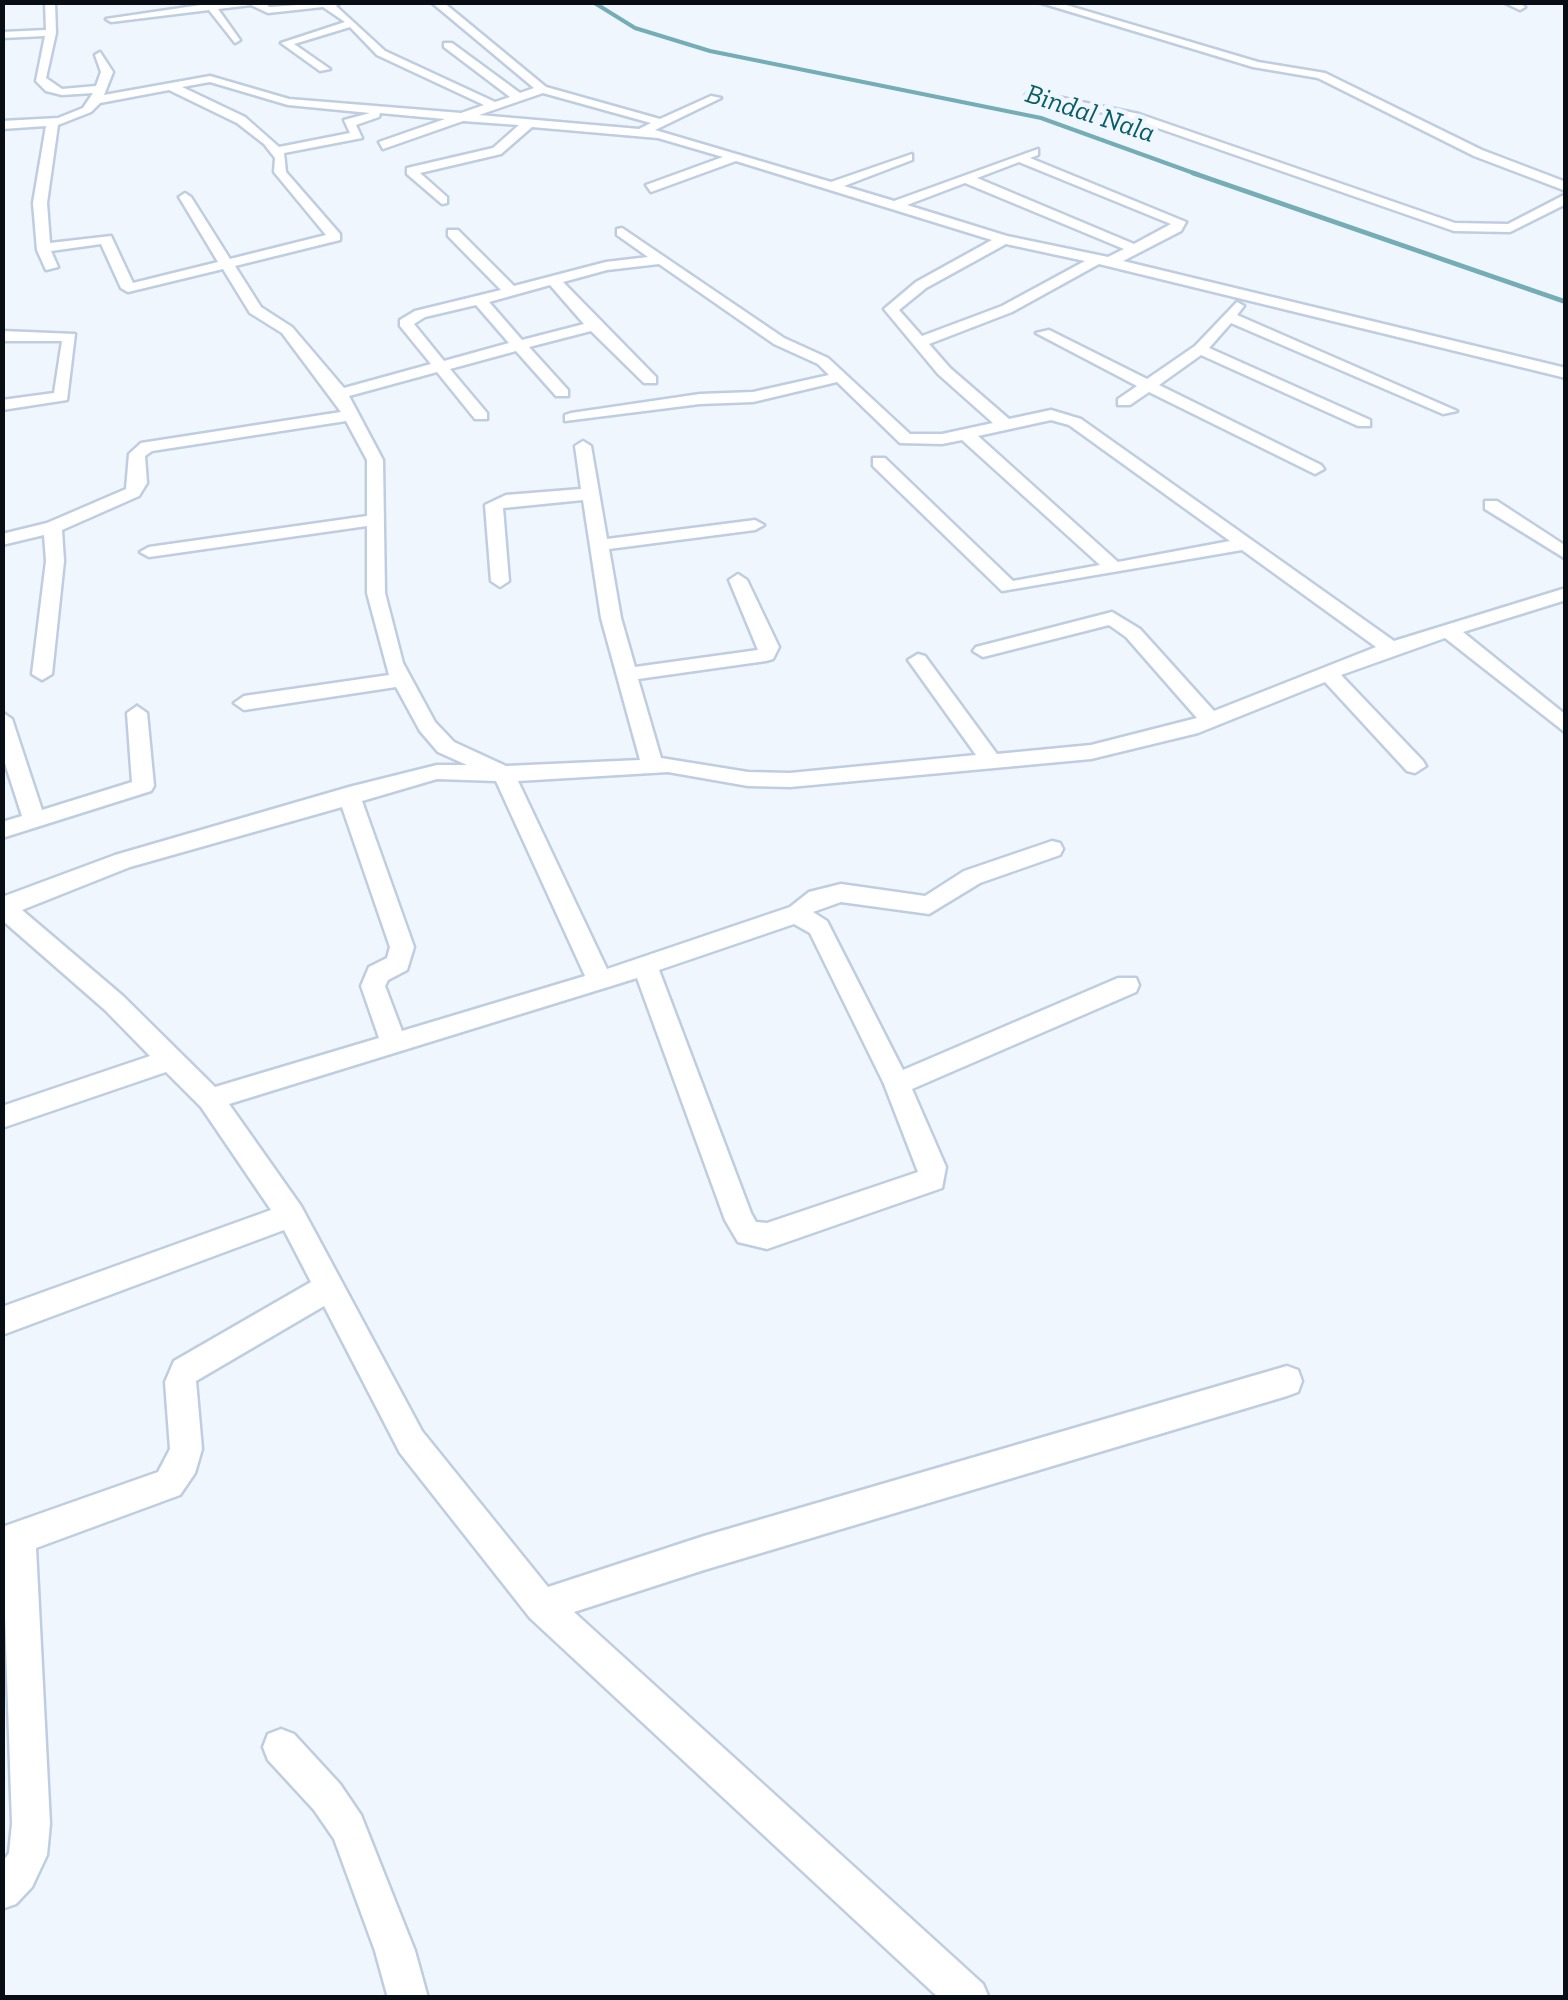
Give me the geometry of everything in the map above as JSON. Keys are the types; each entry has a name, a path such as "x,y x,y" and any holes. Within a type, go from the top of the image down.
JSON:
{"street":[{"path":"50,2 51,33 42,84 62,92 99,94 210,79 288,102 644,131 1004,239 1566,373"},
{"path":"108,2 111,35"},
{"path":"111,19 252,2 268,10 337,2"},
{"path":"322,2 386,56 495,106"},
{"path":"436,2 542,89 665,122"},
{"path":"1043,2 1257,66 1320,75 1478,154 1566,187"},
{"path":"213,9 235,40"},
{"path":"324,69 286,43 351,24"},
{"path":"2,35 51,33"},
{"path":"448,45 520,98"},
{"path":"2,125 52,123 80,113 99,94 108,72 100,54"},
{"path":"44,248 106,239 128,288 228,267 335,237 280,172 276,151 236,118 168,86"},
{"path":"384,145 542,89"},
{"path":"1029,94 1135,116 1454,227 1510,228 1566,198"},
{"path":"644,131 715,98"},
{"path":"236,118 288,102"},
{"path":"276,151 358,135 348,123 384,112"},
{"path":"51,267 44,248 40,202 52,123"},
{"path":"442,200 411,171 497,151 528,124"},
{"path":"894,206 1041,149"},
{"path":"651,188 736,156"},
{"path":"833,186 908,156"},
{"path":"917,343 1007,309 1176,228 1179,222 1020,158"},
{"path":"968,179 1132,248"},
{"path":"185,198 255,310 286,330 353,415 375,460 376,593 400,680 427,726 446,747 504,774 600,981"},
{"path":"622,232 779,341 823,360 906,438 927,441 1051,415 1075,422 1244,544 1280,565 1390,648"},
{"path":"452,233 511,291"},
{"path":"1004,239 894,304 893,313 917,343 1004,424"},
{"path":"481,416 406,323 420,314 620,263 663,259"},
{"path":"553,280 650,380"},
{"path":"1124,402 1200,348 1246,294"},
{"path":"479,300 562,394"},
{"path":"1228,316 1449,412"},
{"path":"340,394 594,326"},
{"path":"1044,333 1314,470"},
{"path":"2,336 70,337 61,397 2,405"},
{"path":"1200,348 1364,423"},
{"path":"572,418 700,398 754,397 838,377"},
{"path":"2,540 53,527 133,492 138,482 137,454 147,447 353,415"},
{"path":"967,434 1111,566"},
{"path":"583,446 624,675 652,765"},
{"path":"878,462 1002,585 1016,588 1111,566 1244,544"},
{"path":"500,580 494,505 506,500 592,494"},
{"path":"1491,505 1566,554"},
{"path":"149,552 373,520"},
{"path":"600,545 755,525"},
{"path":"42,674 55,561 53,527"},
{"path":"624,675 766,654 769,647 738,580"},
{"path":"969,1998 542,1606 411,1442 326,1289 290,1215 210,1099 172,1059 3,907 123,861 437,772 504,774 652,765 779,780 1069,756 1210,720 1390,648 1566,594"},
{"path":"983,651 1112,618 1134,633 1210,720"},
{"path":"1448,630 1566,726"},
{"path":"918,660 992,762"},
{"path":"1326,671 1415,766"},
{"path":"244,703 400,680"},
{"path":"2,830 143,786 137,713"},
{"path":"2,719 34,820"},
{"path":"349,795 402,947 398,963 378,974 372,986 393,1042"},
{"path":"210,1099 600,981 797,914 809,901 841,893 929,904 972,877 1052,849"},
{"path":"645,966 739,1220 754,1236 932,1179 932,1167 897,1084 819,927 797,914"},
{"path":"897,1084 1126,985"},
{"path":"2,1117 172,1059"},
{"path":"2,1321 290,1215"},
{"path":"2,1890 19,1874 28,1855 31,1824 11,1541 169,1484 184,1462 186,1450 180,1382 185,1371 326,1289"},
{"path":"542,1606 704,1553 1287,1380"},
{"path":"281,1747 327,1797 348,1828 396,1951 408,1998"}],"waterway":[{"name":"Bindal Nala","path":"593,2 635,28 710,51 1041,118 1199,175"},
{"name":"Bindal Nala","path":"1193,173 1566,302"}]}
